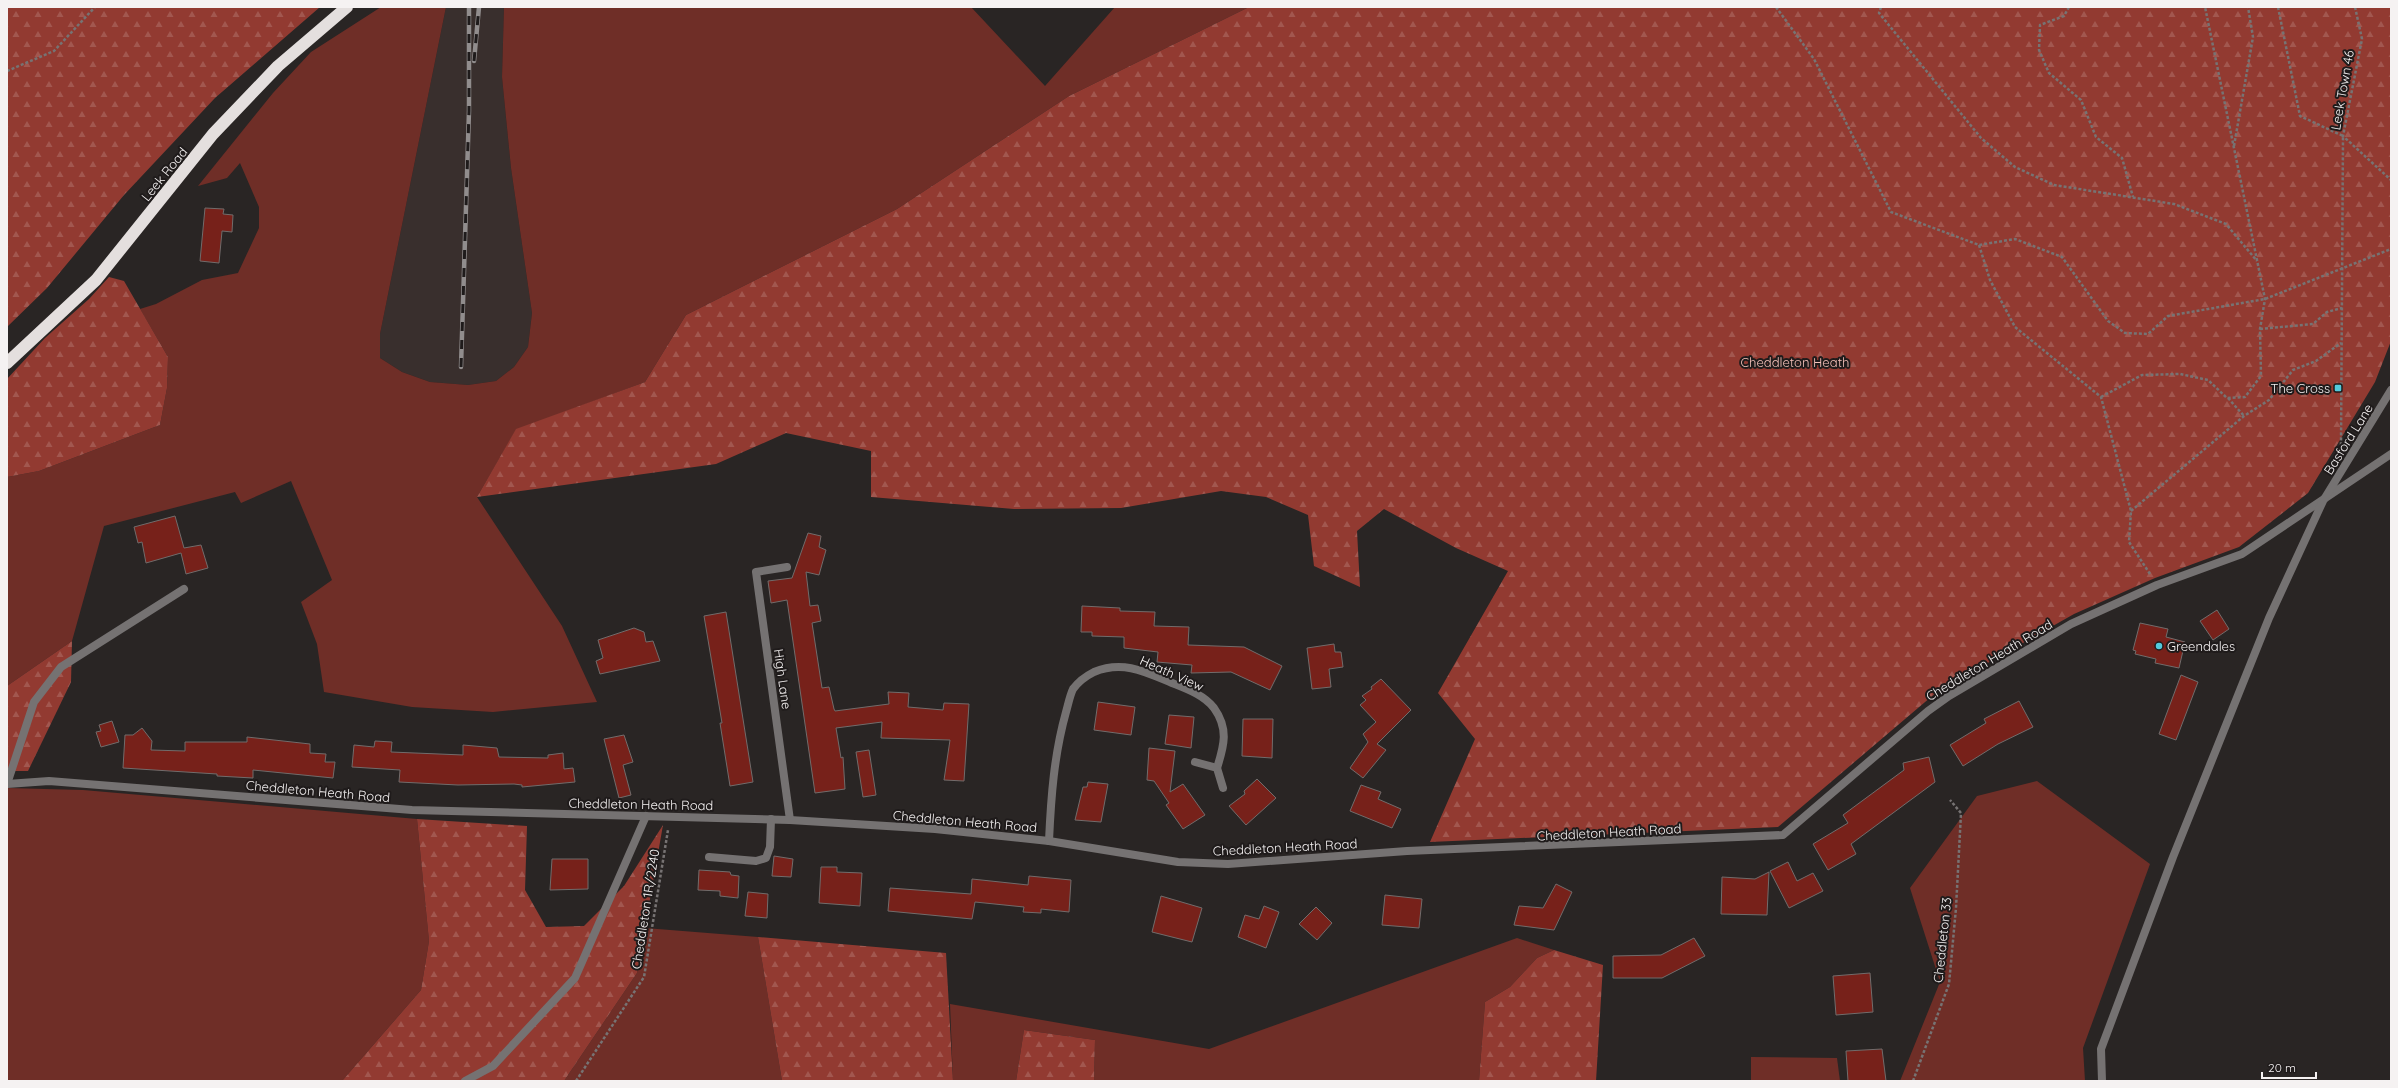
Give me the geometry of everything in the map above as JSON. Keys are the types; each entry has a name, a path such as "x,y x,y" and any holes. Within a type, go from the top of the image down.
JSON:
{"highway":[{"name":"Leek Road","path":"7,363 96,280 214,134 278,66 347,7"}],"street":[{"name":"Basford Lane","path":"2102,1081 2101,1049 2174,857 2269,618 2323,501 2391,390"},
{"name":"Cheddleton Heath Road","path":"7,784 49,781 412,810 771,819 935,829 1049,841 1178,862 1228,864 1407,851 1783,836 1928,711 1949,696 2071,624 2157,584 2242,554 2391,454"},
{"name":"High Lane","path":"787,567 756,572 790,820"},
{"path":"7,784 34,702 60,667 184,589"},
{"name":"Heath View","path":"1049,841 1051,782 1066,712 1073,690 1085,676 1098,671 1121,666 1136,668 1198,694 1214,707 1221,722 1225,742 1217,768"},
{"path":"1195,762 1217,768 1223,788"},
{"path":"465,1081 492,1066 575,978 646,816"},
{"path":"709,857 756,861 766,858 770,847 771,819"}],"path":[{"path":"7,71 54,51 95,7"},
{"path":"1776,7 1814,59 1891,212 1979,245 2015,240 2062,257 2108,321 2125,333 2148,334 2168,316 2265,299 2391,250"},
{"path":"1881,7 1879,13 1981,138 2016,167 2054,185 2174,204 2226,224 2257,261"},
{"path":"2069,7 2064,16 2040,25 2039,50 2049,73 2081,100 2096,137 2122,158 2133,197"},
{"path":"2205,7 2265,299 2260,329 2261,376 2245,397 2227,398"},
{"path":"2234,148 2253,37 2248,7"},
{"path":"2278,7 2300,116 2343,136 2341,472"},
{"name":"Leek Town 46","path":"2355,7 2362,39 2343,136 2391,180"},
{"path":"1979,245 1990,280 2015,327 2101,397 2131,511 2129,542 2157,584"},
{"path":"2260,329 2313,324 2327,312 2342,308"},
{"path":"2131,511 2244,416 2269,400 2293,370 2316,361 2342,342"},
{"path":"2101,397 2142,375 2180,374 2208,380 2244,416"},
{"name":"Cheddleton 33","path":"1913,1081 1949,984 1956,908 1961,813 1950,800"},
{"name":"Cheddleton 1R/2240","path":"576,1081 644,977 670,816"}],"shaded area":[{"path":"381,7 446,7 380,334 380,358 402,372 430,382 468,385 496,381 514,367 528,347 532,313 511,168 502,77 504,7 971,7 1045,86 1115,7 1249,7 1069,96 897,209 686,315 645,382 516,430 477,497 562,626 597,702 493,712 412,707 324,692 317,644 301,602 332,580 291,481 241,503 235,492 104,526 72,641 7,686 7,477 39,471 160,425 167,388 168,357 140,309 156,304 202,280 238,273 259,228 259,207 240,163 227,178 198,186 273,93 311,52"},
{"path":"446,7 504,7 502,77 511,168 532,313 528,347 514,367 496,381 468,385 430,382 402,372 380,358 380,334"},
{"path":"2037,781 2150,864 2083,1048 2085,1081 1900,1081 1940,982 1910,888 1977,796"},
{"path":"7,788 83,790 417,819 429,941 421,990 342,1081 7,1081"},
{"path":"645,928 758,937 782,1081 564,1081 637,973"},
{"path":"1517,938 1554,950 1537,958 1510,987 1485,1002 1479,1081 1094,1081 1095,1040 1024,1030 1016,1081 953,1081 950,1004 1209,1049"},
{"path":"1751,1057 1837,1058 1840,1081 1751,1081"}],"green space":[{"path":"7,7 320,7 215,98 124,195 47,288 7,327"},
{"name":"Cheddleton Heath","path":"1249,7 2391,7 2391,341 2375,382 2308,493 2239,547 2155,578 2074,614 1938,691 1778,827 1430,842 1475,739 1438,693 1508,571 1456,548 1384,509 1357,531 1360,587 1314,566 1308,515 1266,497 1221,491 1121,508 1014,509 871,497 871,451 786,433 716,464 477,497 516,429 645,382 686,315 897,209 1069,96"},
{"path":"109,277 124,281 168,357 167,388 160,425 39,471 7,477 7,379 45,338 89,299"},
{"path":"72,641 71,682 28,771 7,771 7,686"},
{"path":"417,819 527,826 525,890 546,927 584,926 624,886 663,825 637,973 564,1081 342,1081 421,990 429,941"},
{"path":"758,937 946,953 953,1081 782,1081"},
{"path":"1554,950 1603,965 1596,1081 1479,1081 1485,1002 1510,987 1537,958"},
{"path":"1024,1030 1095,1040 1094,1081 1016,1081"}],"building":[{"path":"205,208 224,209 223,214 233,215 232,232 222,231 219,263 200,261"},
{"path":"175,516 184,548 201,545 208,568 186,574 181,553 146,563 142,542 138,543 134,527"},
{"path":"808,533 821,536 819,547 826,550 819,575 806,572 810,606 818,605 821,621 812,623 822,688 829,687 835,711 889,704 888,692 909,693 908,707 943,710 944,703 969,704 964,781 944,780 950,740 881,738 882,722 836,728 841,758 843,757 845,789 815,793 787,600 771,603 768,581 792,578"},
{"path":"1082,606 1120,608 1120,611 1155,612 1154,626 1189,627 1188,645 1244,647 1282,666 1270,690 1231,672 1191,673 1192,665 1157,662 1158,652 1124,648 1124,637 1092,636 1092,632 1081,632"},
{"path":"2217,610 2229,629 2213,640 2200,621"},
{"path":"726,612 753,782 730,786 720,723 722,723 704,616"},
{"name":"Greendales","path":"2140,623 2168,629 2166,637 2185,642 2179,668 2155,663 2156,659 2135,654 2136,651 2133,650"},
{"path":"634,628 644,632 646,642 653,641 660,661 600,674 596,661 603,658 598,640"},
{"path":"1334,644 1335,652 1341,652 1343,667 1329,669 1331,687 1312,689 1307,648"},
{"path":"2181,675 2198,682 2176,740 2159,734"},
{"path":"1381,679 1411,710 1377,744 1386,750 1363,778 1350,768 1368,742 1363,734 1376,722 1360,705 1366,700 1362,696 1372,689 1371,687"},
{"path":"2019,701 2033,727 1998,744 1963,766 1950,745 1986,723 1984,719"},
{"path":"1098,702 1135,707 1131,735 1094,730"},
{"path":"1169,715 1194,717 1191,748 1165,744"},
{"path":"1243,719 1273,719 1272,758 1242,756"},
{"path":"112,721 119,742 101,747 96,732 101,731 99,725"},
{"path":"142,728 152,741 151,750 185,751 185,742 247,742 247,737 310,744 310,753 326,754 325,762 335,762 333,778 253,770 253,778 217,776 217,774 123,768 125,735 133,735"},
{"path":"624,735 633,762 623,765 631,795 619,798 604,739"},
{"path":"375,741 392,742 391,752 463,755 463,745 497,748 499,757 548,758 548,755 563,753 564,769 573,768 575,782 522,787 522,785 514,784 458,785 399,782 400,770 352,767 354,745 374,747"},
{"path":"1149,748 1175,751 1170,792 1183,784 1205,815 1183,829 1166,805 1169,803 1154,781 1147,780"},
{"path":"869,750 876,795 863,797 856,752"},
{"path":"1929,757 1935,782 1851,844 1856,854 1828,870 1813,844 1848,823 1843,815 1904,770 1903,763"},
{"path":"1257,779 1276,798 1246,825 1229,806 1245,794 1244,791"},
{"path":"1088,782 1108,784 1101,822 1075,820 1083,787 1087,787"},
{"path":"1361,785 1381,792 1378,799 1401,809 1392,828 1350,811"},
{"path":"774,856 793,859 791,877 772,876"},
{"path":"552,859 588,859 588,889 550,890"},
{"path":"1788,862 1797,881 1813,873 1823,891 1789,908 1770,871"},
{"path":"821,867 837,867 837,872 862,873 860,906 819,903"},
{"path":"699,870 730,872 731,875 739,876 738,898 720,896 720,891 698,890"},
{"path":"1769,872 1767,915 1721,914 1722,877 1755,879"},
{"path":"1029,876 1071,880 1069,912 1041,909 1041,913 1023,912 1024,907 975,902 972,919 888,911 890,888 971,894 972,879 1028,885"},
{"path":"1556,884 1572,892 1554,930 1514,925 1519,906 1543,908"},
{"path":"748,892 768,894 767,918 745,916"},
{"path":"1385,895 1422,899 1419,928 1382,925"},
{"path":"1161,896 1202,908 1192,942 1152,932"},
{"path":"1264,906 1279,912 1266,948 1238,937 1245,915 1259,919"},
{"path":"1316,907 1332,923 1317,940 1299,924"},
{"path":"1694,938 1705,956 1662,978 1613,978 1613,956 1661,955"},
{"path":"1870,973 1873,1012 1836,1015 1833,976"},
{"path":"1882,1049 1886,1081 1848,1081 1846,1051"}],"railway":[{"path":"461,367 469,111 469,7"},
{"path":"474,61 479,7"}],"place":[{"name":"The Cross","path":"2338,388"},
{"name":"Greendales","path":"2159,646"}]}
